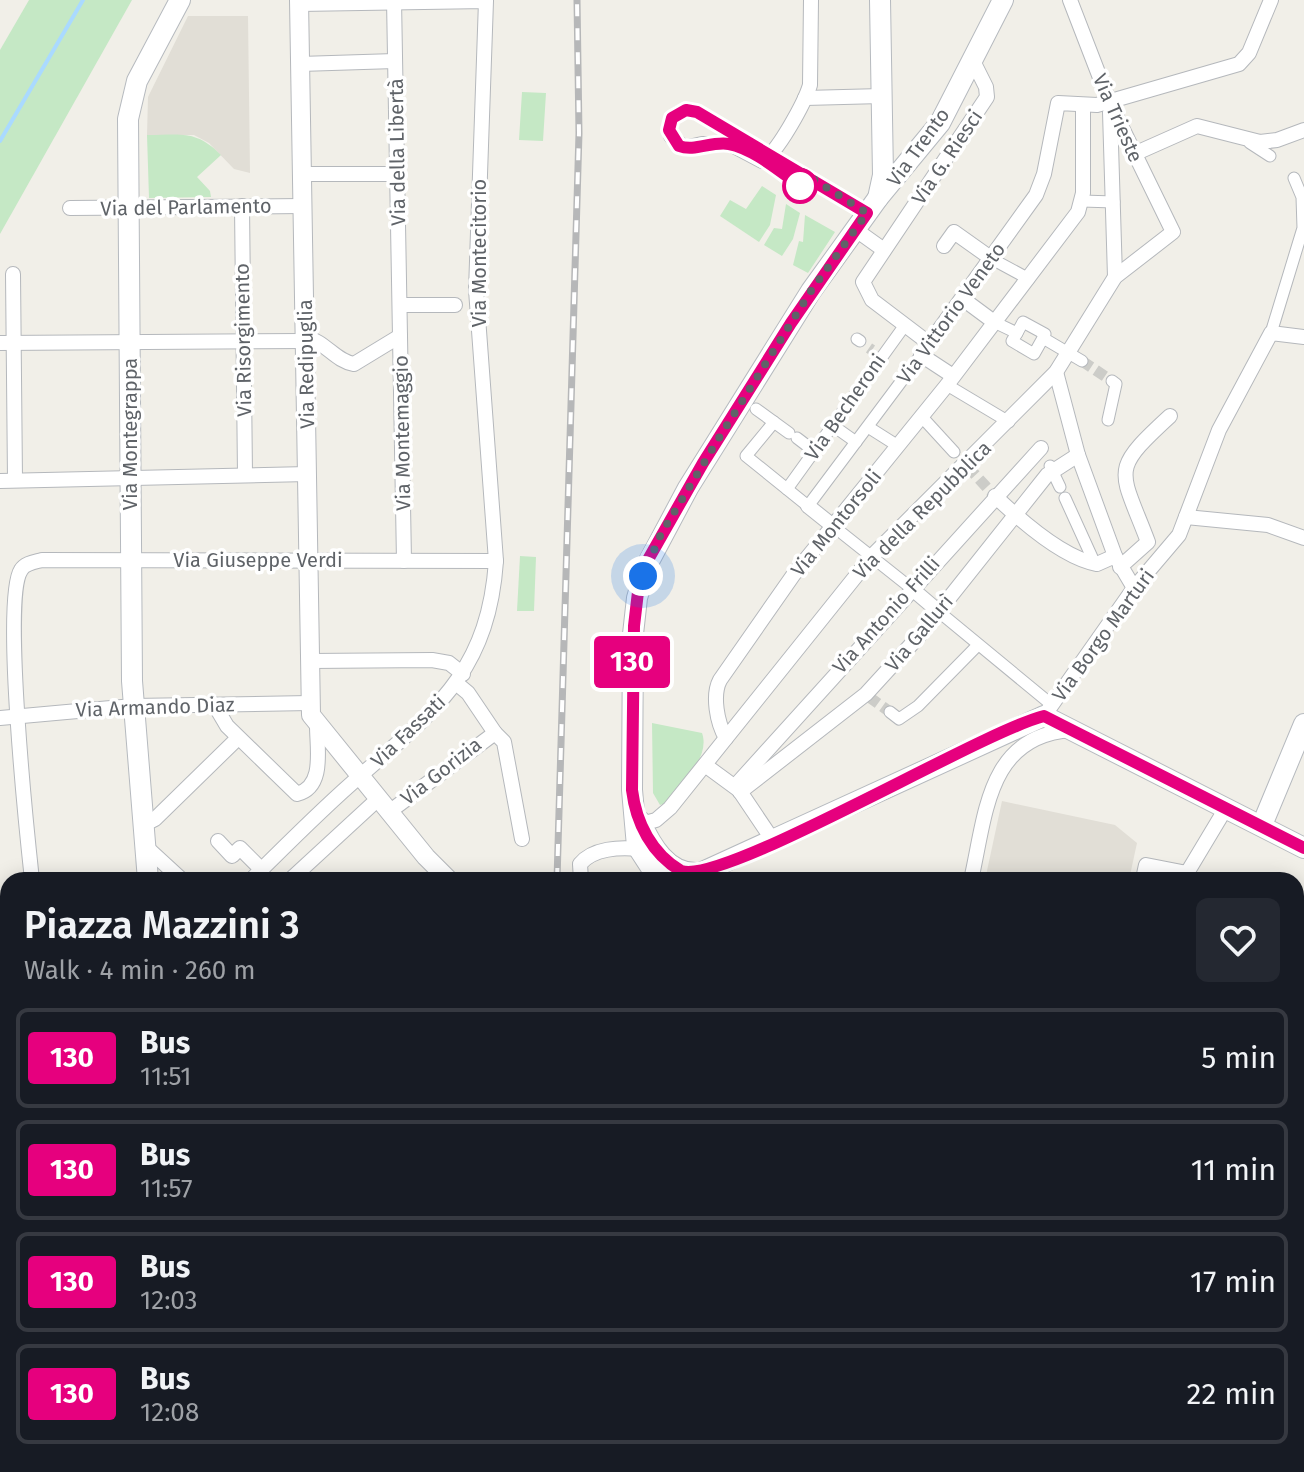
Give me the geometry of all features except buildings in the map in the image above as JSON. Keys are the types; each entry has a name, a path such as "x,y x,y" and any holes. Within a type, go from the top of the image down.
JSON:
{"main road":[{"name":"Via Montegrappa","path":"147,872 133,706 130,103 141,74 180,0"},
{"path":"867,214 883,156 880,0"},
{"name":"Via Trento","path":"639,849 638,817 631,785 633,634 637,598 646,567 719,438 811,291 867,214 940,123 1003,0"},
{"path":"883,156 892,167 905,169"},
{"path":"1048,711 1072,730 1304,848"},
{"name":"Via Borgo Marturi","path":"701,872 774,842 1048,711"},
{"path":"1262,825 1304,724"},
{"path":"638,817 654,848 683,872"},
{"path":"639,849 654,872"}],"street":[{"path":"811,0 812,79 805,98 771,153 762,161 734,145 702,144 690,149 679,146 669,130 672,118 681,111 692,110 771,153 867,214 884,250"},
{"name":"Via Trieste","path":"1070,0 1110,106 1173,232"},
{"path":"1114,202 1082,201 1083,107 1110,106 1239,64 1249,53 1271,0"},
{"name":"Via Montecitorio","path":"299,2 486,1 476,298 496,561 486,618 459,678"},
{"name":"Via Redipuglia","path":"299,2 310,703 317,726"},
{"name":"Via della Libertà","path":"394,2 400,305"},
{"path":"300,64 395,61"},
{"name":"Via G. Riesci","path":"950,380 905,325 872,300 863,285 987,97 986,87 973,61"},
{"path":"805,98 882,96"},
{"name":"Via Vittorio Veneto","path":"808,506 926,350 1039,189 1058,103 1083,107"},
{"path":"1110,106 1115,277"},
{"path":"702,115 708,126 702,144"},
{"path":"1134,154 1197,126 1271,141 1304,130"},
{"path":"1232,135 1270,156"},
{"path":"302,174 397,174"},
{"path":"1294,178 1303,206 1303,228 1271,333 1304,337"},
{"name":"Via Montorsoli","path":"726,738 719,721 718,683 788,582 1029,279 1076,216 1082,201"},
{"name":"Via Risorgimento","path":"242,206 245,474"},
{"name":"Via del Parlamento","path":"70,208 303,206"},
{"path":"944,246 954,232 992,259 1029,279"},
{"name":"Via della Repubblica","path":"638,817 656,820 666,812 872,556 1056,372 1115,277 1173,232"},
{"path":"13,274 7,343 8,481 308,474"},
{"path":"963,299 994,322 1017,333"},
{"path":"400,305 455,305"},
{"name":"Via Montemaggio","path":"400,305 404,561"},
{"path":"1023,322 1045,334 1034,354 1012,341 1017,333 1023,322"},
{"name":"Via Becheroni","path":"787,489 877,353 905,325"},
{"name":"Via Borgo Marturi","path":"1048,711 1134,588 1174,543 1219,430 1271,333"},
{"path":"7,343 305,339 317,340 344,361 354,364 400,336"},
{"path":"1043,338 1082,361"},
{"path":"1056,372 1078,455 1117,562 1134,588"},
{"path":"950,380 1009,422"},
{"path":"1108,420 1116,384 1112,381"},
{"path":"756,409 814,451"},
{"path":"921,416 954,452"},
{"path":"994,494 1016,515 1073,554 1095,564 1117,562 1148,542 1125,481 1125,464 1135,449 1170,416"},
{"path":"774,422 746,456 911,588 1048,711"},
{"path":"832,425 856,442"},
{"path":"868,427 898,446"},
{"name":"Via Antonio Frilli","path":"738,789 994,494 1042,450"},
{"name":"Via Gallurì","path":"738,789 868,696 1051,468 1078,455"},
{"path":"1051,468 1095,564"},
{"path":"1186,517 1268,525 1304,538"},
{"name":"Via Giuseppe Verdi","path":"17,715 16,605 21,569 42,560 496,561"},
{"path":"890,712 899,719 918,706 978,645"},
{"path":"310,661 432,660 449,663 459,678"},
{"name":"Via Gorizia","path":"459,678 495,733 503,740 522,839"},
{"name":"Via Fassati","path":"259,872 359,777 402,743 459,678"},
{"name":"Via Armando Diaz","path":"0,718 133,706 310,703"},
{"path":"214,704 238,738 299,795 317,775 317,726"},
{"path":"17,715 31,872"},
{"path":"317,726 442,872"},
{"path":"973,872 998,773 1033,739 1072,730"},
{"name":"Via Gorizia","path":"300,872 383,805 495,733"},
{"path":"143,825 155,819 238,738"},
{"path":"705,765 738,789 774,842"},
{"path":"1188,872 1226,808"},
{"path":"218,841 232,856 240,848 254,872"},
{"path":"145,846 173,872"},
{"path":"580,872 580,864 585,858 615,848 639,849"},
{"path":"1144,872 1146,865 1182,872"}],"shaded area":[{"path":"188,16 248,16 250,173 234,169 209,143 194,135 147,135 148,97"},
{"path":"1002,801 1115,825 1137,843 1131,872 987,872"}],"green space":[{"path":"29,0 132,0 0,234 0,50"},
{"path":"522,92 546,93 543,141 519,140"},
{"path":"147,135 195,137 221,155 197,177 210,191 211,197 149,198"},
{"path":"762,186 776,195 770,225 759,242 720,216 730,200 746,209"},
{"path":"786,204 800,213 793,239 782,256 764,245 774,228 782,229"},
{"path":"805,215 835,232 808,273 793,265 799,241 803,242"},
{"path":"520,556 536,557 534,611 517,611"},
{"path":"652,723 702,733 704,742 693,771 666,803 660,805 653,793"}],"waterway":[{"path":"0,141 83,0"}],"tunnel":[{"path":"1082,361 1112,381"},
{"path":"968,467 992,493"},
{"path":"869,697 890,712"}],"railway":[{"path":"557,872 579,133 577,0"}],"bus line":[{"name":"130","path":"683,872 654,848 635,810 632,790 633,634 643,576 661,534 719,438 811,291 867,213 771,153 697,112 681,111 672,118 669,130 679,146 690,149 702,144 734,145 808,191"},
{"name":"130","path":"700,872 774,842 1044,716 1304,848"}],"route":[{"path":"643,576 661,534 719,438 811,291 867,213 802,172 800,186"}]}
